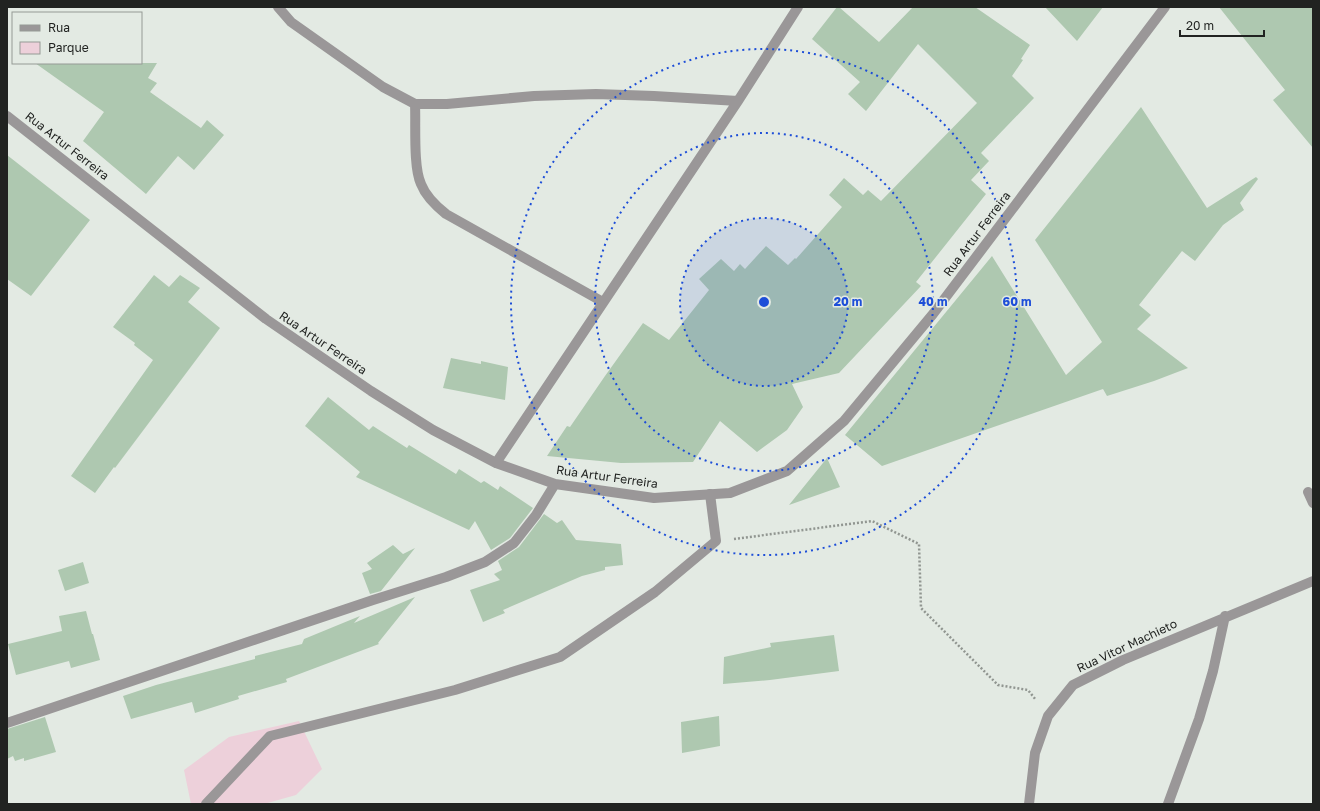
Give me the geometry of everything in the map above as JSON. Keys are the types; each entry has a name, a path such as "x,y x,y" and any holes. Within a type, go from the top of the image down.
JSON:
{"street":[{"path":"278,7 291,22 383,87 415,104 447,104 534,96 596,94 738,101"},
{"path":"496,463 738,101 798,7"},
{"name":"Rua Artur Ferreira","path":"7,116 266,319 371,391 433,430 496,463 555,484 654,498 730,493 787,471 844,421 933,314 1165,7"},
{"path":"415,104 417,168 421,184 431,201 446,214 603,302"},
{"path":"7,723 373,600 446,577 485,562 514,543 536,515 555,484"},
{"path":"1308,492 1313,503"},
{"path":"206,804 270,736 455,690 560,657 655,592 716,541 710,494"},
{"name":"Rua Vitor Machieto","path":"1029,804 1035,753 1048,716 1073,685 1123,660 1225,616 1313,581"},
{"path":"1168,804 1199,719 1213,671 1225,616"}],"path":[{"path":"716,541 872,521 919,544 921,608 998,685 1028,690 1048,716"}],"green space":[{"path":"299,721 322,769 296,795 264,804 191,804 184,770 229,737"}],"building":[{"path":"837,7 839,7 879,42 913,7 975,7 1030,45 1021,59 1023,60 1012,76 1034,98 981,153 989,161 971,180 986,194 916,282 921,286 839,373 792,384 803,407 787,430 757,452 720,421 693,462 621,463 547,456 567,426 570,427 643,323 669,340 709,290 699,279 721,259 734,271 740,264 745,269 766,246 788,265 795,258 796,259 842,207 829,195 844,178 863,195 868,190 881,201 977,103 918,44 866,111 848,94 860,82 812,39"},
{"path":"1045,7 1103,7 1077,41"},
{"path":"1219,7 1313,7 1313,148 1273,100 1285,90"},
{"path":"157,63 148,78 157,83 150,92 201,128 207,120 224,135 194,170 178,156 146,194 83,141 104,112 36,64"},
{"path":"1141,107 1207,208 1256,177 1258,179 1240,203 1244,210 1223,225 1195,261 1182,251 1139,305 1151,315 1137,329 1188,368 1107,396 1103,389 882,466 845,435 992,256 1066,375 1102,342 1035,240"},
{"path":"7,155 90,220 31,296 7,279"},
{"path":"154,275 169,287 180,275 200,288 188,302 220,328 95,493 71,476 153,360 134,345 135,343 113,327"},
{"path":"451,358 481,364 481,361 508,367 505,400 443,388"},
{"path":"328,397 369,430 373,426 407,448 409,445 456,474 459,469 481,483 484,481 498,490 500,486 533,508 510,538 491,550 475,521 469,530 356,477 360,472 305,426"},
{"path":"827,458 840,487 789,505"},
{"path":"544,514 557,523 562,520 576,540 621,544 623,565 605,567 605,570 582,576 503,610 505,613 483,622 470,590 500,580 494,574 502,570 498,561 519,547"},
{"path":"393,545 403,554 415,548 381,591 370,594 362,573 372,569 367,563"},
{"path":"83,562 89,583 65,591 58,570"},
{"path":"415,597 378,643 379,644 286,679 287,682 238,696 239,699 195,713 192,702 131,719 123,696 156,685 255,659 255,656 302,644 304,639 360,616 354,623"},
{"path":"86,611 100,660 71,668 69,661 16,675 8,644 62,631 59,616"},
{"path":"834,635 839,671 770,680 723,684 724,657 771,647 770,643"},
{"path":"719,716 720,746 682,753 681,722"},
{"path":"45,717 56,752 24,761 24,758 15,761 13,756 7,759 7,729"}]}
